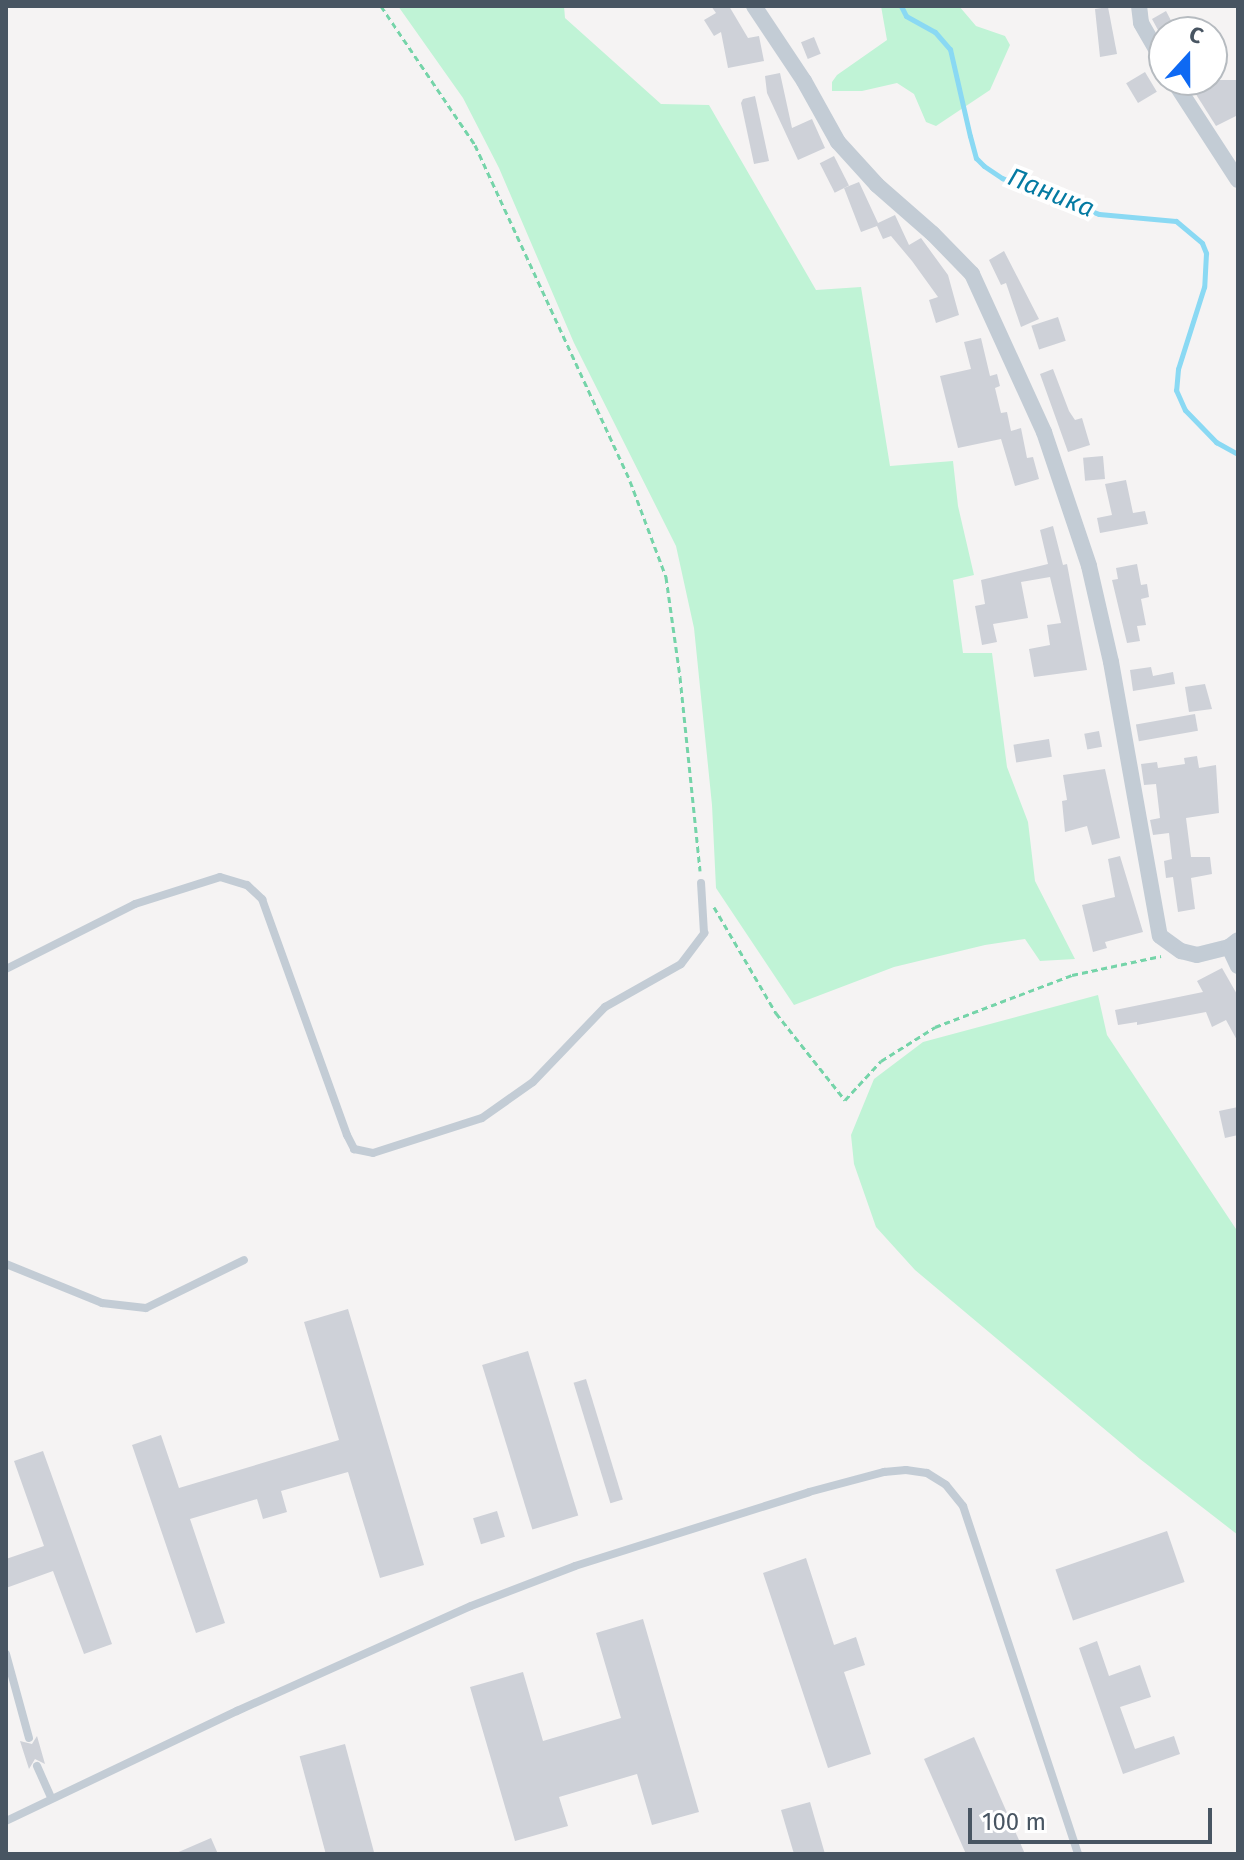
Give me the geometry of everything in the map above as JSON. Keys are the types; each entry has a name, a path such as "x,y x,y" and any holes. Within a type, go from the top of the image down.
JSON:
{"street":[{"path":"754,6 804,81 838,142 877,185 933,234 972,274 1064,483 1095,594 1160,936 1181,951 1197,955 1234,944 1238,966"},
{"path":"1139,6 1141,23 1148,35"},
{"path":"1183,96 1238,180"}],"lane":[{"path":"6,969 135,904 220,877 247,885 262,899 347,1135 354,1149 373,1153 482,1118 533,1082 605,1007 681,964 697,947 704,933 701,883"},
{"path":"6,1264 102,1303 146,1308 244,1260"},
{"path":"6,1821 307,1678 471,1606 575,1566 809,1492 884,1472 906,1470 927,1473 963,1506 1078,1854"},
{"path":"6,1654 29,1738"},
{"path":"37,1766 51,1798"}],"path":[{"path":"381,6 475,145 630,481 666,577 680,677 701,883 776,1013 845,1100 881,1061 935,1027 1072,975 1181,951"}],"green space":[{"path":"398,6 564,6 565,18 661,104 709,105 816,290 861,287 890,466 953,461 958,506 974,575 953,580 963,653 992,653 1007,767 1028,822 1035,881 1075,959 1040,961 1025,939 985,945 894,967 794,1005 716,888 712,805 694,628 676,546 574,343 499,168 463,98"},
{"path":"881,6 959,6 976,26 1005,36 1010,45 990,90 936,126 926,122 914,94 897,83 862,91 832,91 832,82 837,75 887,40"},
{"path":"1098,995 1107,1035 1238,1232 1238,1535 1140,1459 915,1270 876,1227 854,1164 851,1135 874,1079 923,1042"}],"building":[{"path":"711,6 729,6 748,38 759,36 764,61 728,68 721,32 714,36 704,20 716,13"},
{"path":"1108,7 1117,54 1100,57 1095,9"},
{"path":"814,37 821,54 808,59 801,42"},
{"path":"1145,72 1150,96 1138,103 1126,83"},
{"path":"780,73 792,128 812,119 825,148 798,160 767,93 765,76"},
{"path":"1228,80 1238,80 1238,115 1216,126 1197,96 1228,96"},
{"path":"755,96 769,161 754,164 741,103 743,99"},
{"path":"834,156 849,185 835,193 820,163"},
{"path":"859,182 878,223 895,215 909,245 921,238 948,275 959,315 936,323 929,300 938,297 912,261 891,236 883,239 877,226 861,232 844,188"},
{"path":"1004,251 1039,319 1021,327 1006,283 1001,285 989,260"},
{"path":"1058,317 1066,341 1039,349 1031,326"},
{"path":"981,338 990,376 997,374 1000,386 995,388 1001,413 1007,412 1011,431 1021,428 1027,458 1033,457 1039,479 1015,486 1001,439 958,448 940,376 971,369 964,342"},
{"path":"1053,369 1069,411 1075,420 1082,418 1090,445 1068,452 1040,374"},
{"path":"1103,456 1105,479 1085,481 1083,458"},
{"path":"1126,480 1133,513 1145,511 1148,524 1100,533 1097,518 1112,515 1105,484"},
{"path":"1053,526 1063,565 1067,564 1087,670 1034,677 1029,649 1050,645 1047,625 1061,623 1050,577 1021,582 1028,618 993,624 997,642 982,645 975,606 985,604 981,580 1048,564 1040,530"},
{"path":"1137,564 1141,585 1147,584 1149,597 1141,599 1146,625 1137,626 1140,641 1127,643 1112,580 1118,579 1116,568"},
{"path":"1151,667 1153,676 1173,672 1175,684 1133,691 1130,670"},
{"path":"1205,684 1212,709 1189,712 1185,687"},
{"path":"1195,714 1198,731 1139,741 1136,724"},
{"path":"1099,731 1102,747 1087,750 1084,734"},
{"path":"1049,739 1052,757 1016,762 1013,745"},
{"path":"1197,756 1199,768 1216,765 1219,813 1186,818 1191,857 1210,857 1212,874 1191,878 1195,909 1178,912 1173,877 1166,878 1164,861 1172,859 1169,833 1153,835 1150,820 1160,818 1156,784 1144,785 1141,764 1157,762 1158,768 1185,764 1184,758"},
{"path":"1105,769 1120,838 1092,845 1087,826 1065,832 1062,801 1067,800 1063,775"},
{"path":"1120,856 1143,932 1105,942 1107,948 1093,952 1082,905 1115,897 1108,859"},
{"path":"1222,968 1238,996 1238,1042 1226,1020 1212,1027 1206,1012 1137,1025 1137,1022 1118,1025 1115,1010 1203,992 1197,981"},
{"path":"1238,1107 1238,1135 1225,1138 1219,1111"},
{"path":"348,1309 424,1565 380,1578 348,1472 281,1491 287,1512 263,1519 257,1499 190,1519 225,1623 196,1633 132,1445 161,1435 179,1488 339,1440 304,1322"},
{"path":"528,1351 578,1515 532,1530 482,1365"},
{"path":"586,1379 623,1499 610,1503 574,1383"},
{"path":"43,1451 112,1644 84,1654 53,1571 6,1588 6,1559 44,1546 14,1461"},
{"path":"497,1511 505,1537 481,1544 473,1518"},
{"path":"1167,1531 1185,1582 1073,1620 1055,1569"},
{"path":"806,1558 834,1645 856,1637 865,1665 844,1672 871,1754 828,1768 763,1573"},
{"path":"643,1619 699,1812 652,1825 637,1774 559,1797 568,1826 515,1841 470,1687 523,1672 543,1741 621,1718 596,1633"},
{"path":"1097,1641 1109,1676 1140,1665 1151,1697 1120,1707 1135,1749 1174,1736 1180,1754 1123,1774 1079,1648"},
{"path":"37,1736 45,1764 35,1759 29,1769 20,1741 32,1744"},
{"path":"974,1737 1025,1854 966,1854 924,1759"},
{"path":"345,1744 374,1854 326,1854 300,1756"},
{"path":"810,1802 825,1854 794,1854 781,1810"},
{"path":"211,1838 218,1854 174,1854"}],"waterway":[{"name":"Паника","path":"901,6 906,16 935,32 950,49 976,158 984,166 1002,178 1099,214 1176,221 1202,243 1206,253 1204,287 1178,369 1176,390 1185,410 1216,442 1238,454"}]}
